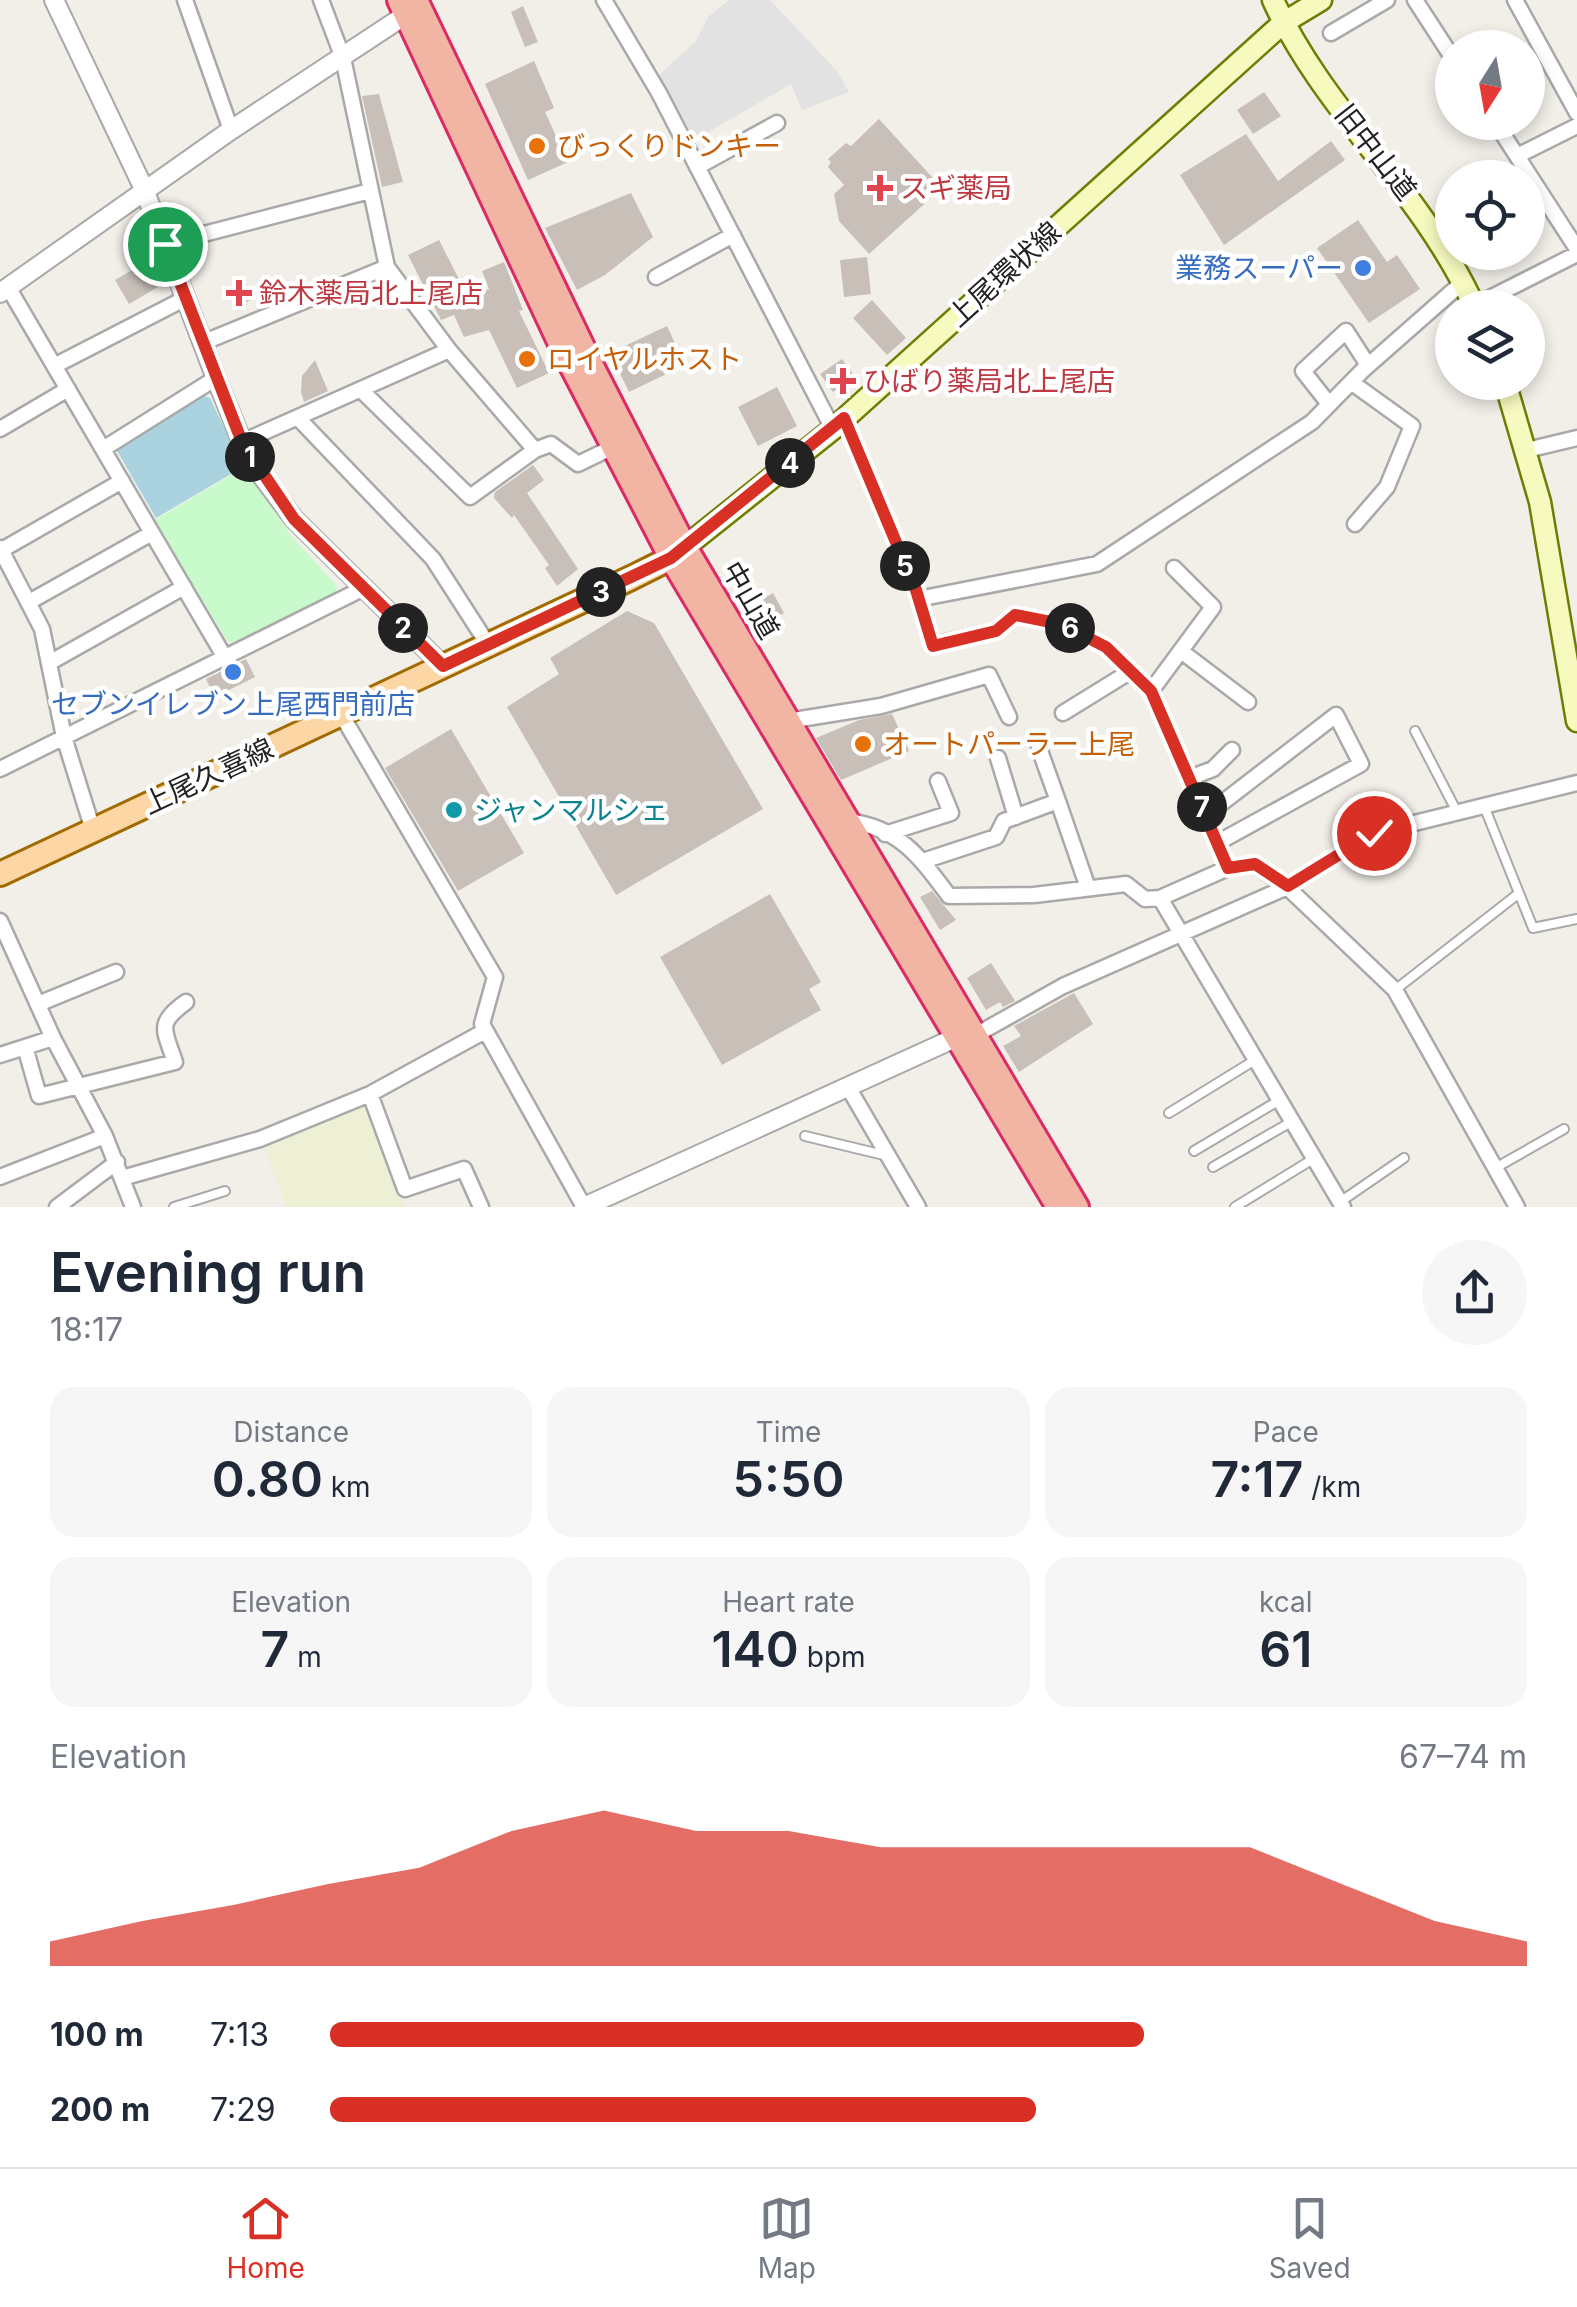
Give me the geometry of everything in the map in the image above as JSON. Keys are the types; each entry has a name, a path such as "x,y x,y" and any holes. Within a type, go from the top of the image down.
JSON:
{"highway":[{"name":"中山道","path":"414,4 563,350 613,447 965,1037 1076,1207"},
{"name":"中山道","path":"414,4 593,368 678,552 788,721 1058,1207"}],"main road":[{"name":"旧中山道","path":"1273,0 1322,82 1416,204 1467,290"},
{"name":"上尾環状線","path":"678,552 838,424 1284,23 1321,0"},
{"path":"1512,400 1540,502 1571,662 1577,721"},
{"name":"上尾久喜線","path":"0,874 678,552"}],"street":[{"path":"54,0 144,189 242,442 294,519 364,588 461,657"},
{"path":"185,0 231,130"},
{"path":"321,0 343,58 386,267 449,350 535,450"},
{"path":"604,0 659,93 838,424 918,599 933,646 996,631 1015,615 1061,624 1106,647 1151,691 1228,868"},
{"path":"1332,33 1388,0"},
{"path":"1416,0 1435,30"},
{"path":"1515,0 1577,113"},
{"path":"224,656 68,389 4,290 144,189 343,58 414,4"},
{"path":"698,167 778,122"},
{"path":"1516,156 1577,126"},
{"path":"1506,140 1577,252 1506,290"},
{"path":"165,244 370,192"},
{"path":"656,277 733,235"},
{"path":"202,343 386,267"},
{"path":"918,599 1097,564 1312,422 1368,365 1463,282"},
{"path":"54,366 186,298"},
{"path":"1329,404 1302,372 1346,331 1368,365"},
{"path":"242,442 449,350"},
{"path":"103,449 216,378"},
{"path":"1351,382 1412,426 1388,487 1356,524"},
{"path":"0,428 68,389"},
{"path":"360,390 470,497 535,450 551,444 578,464 613,447"},
{"path":"298,418 433,559 461,657"},
{"path":"1527,450 1577,438"},
{"path":"93,830 64,737 42,629 0,550 122,481"},
{"path":"30,602 152,533"},
{"path":"1151,691 1213,607 1174,568"},
{"path":"49,663 184,587"},
{"path":"0,769 364,588"},
{"path":"1181,650 1248,702"},
{"path":"1063,713 1131,671"},
{"path":"788,721 881,706 989,675 1008,717"},
{"path":"342,714 495,977 482,1024 584,1207 965,1037 1063,986 1288,886 1374,833 1577,783"},
{"path":"1206,816 1336,716 1361,764 1217,843"},
{"path":"1039,748 1088,888"},
{"path":"1189,778 1214,769 1232,750"},
{"path":"998,758 1016,817"},
{"path":"885,834 950,813 938,781"},
{"path":"923,861 996,837 1004,821 1058,801"},
{"path":"846,821 862,823 912,847 950,896 1034,895 1126,884 1144,899 1160,898 1228,868 1255,864 1288,886 1395,990 1498,1167 1517,1207"},
{"path":"1160,898 1341,1204"},
{"path":"0,921 53,1038 106,1136 132,1207"},
{"path":"38,1004 116,972"},
{"path":"25,1047 39,1096 174,1062 164,1026 166,1017 186,1002"},
{"path":"122,1178 260,1139 370,1094 485,1031"},
{"path":"0,1055 53,1038"},
{"path":"848,1087 918,1207"},
{"path":"370,1094 405,1189 464,1169 481,1207"},
{"path":"0,1176 106,1136"},
{"path":"58,1207 117,1162"}],"lane":[{"path":"1415,731 1456,812"},
{"path":"1484,806 1533,928 1577,918"},
{"path":"1395,990 1518,894"},
{"path":"1169,1113 1255,1060"},
{"path":"1194,1152 1278,1101"},
{"path":"1213,1167 1291,1122"},
{"path":"1498,1167 1564,1129"},
{"path":"805,1136 889,1156"},
{"path":"1341,1204 1404,1158"},
{"path":"1235,1207 1313,1159"},
{"path":"174,1207 225,1191"}],"green space":[{"path":"243,468 293,538 337,586 336,593 234,642 227,641 155,520"},
{"path":"370,1101 406,1207 286,1207 262,1141"}],"shaded area":[{"path":"729,0 770,0 837,71 849,92 802,110 791,84 695,140 658,76 696,41 708,17"}],"water":[{"path":"199,394 210,398 243,467 156,518 113,444"}],"building":[{"path":"523,6 538,42 525,47 511,12"},
{"path":"534,61 554,108 545,112 568,162 528,180 485,84"},
{"path":"1264,92 1281,116 1253,134 1237,110"},
{"path":"379,94 403,182 382,187 362,96"},
{"path":"879,119 942,188 869,254 839,221 834,194 844,185 828,167 828,159 846,143 851,146"},
{"path":"1246,134 1278,181 1331,141 1345,160 1224,245 1180,175"},
{"path":"631,193 653,237 605,275 577,290 545,228"},
{"path":"1358,220 1387,262 1397,255 1420,289 1369,323 1317,248"},
{"path":"439,240 468,297 489,289 482,271 504,262 523,310 519,311 549,373 517,388 489,330 464,337 454,315 441,320 408,255"},
{"path":"867,257 871,294 844,297 840,260"},
{"path":"144,263 158,287 129,304 115,280"},
{"path":"244,280 253,299 235,307 226,288"},
{"path":"872,300 906,338 887,355 853,318"},
{"path":"667,326 685,365 629,392 610,353"},
{"path":"842,359 857,380 833,392 820,374"},
{"path":"315,360 328,391 304,402 302,376"},
{"path":"777,387 797,426 758,446 738,407"},
{"path":"533,465 544,480 527,493 578,569 557,586 545,568 549,565 514,515 512,518 494,498 495,492"},
{"path":"773,593 784,613 755,630 744,610"},
{"path":"627,611 654,623 763,809 616,895 507,707 559,674 550,658"},
{"path":"246,659 255,677 215,697 206,679"},
{"name":"オートパーラー上尾","path":"892,714 909,751 841,780 816,738 859,720"},
{"name":"ジャンマルシェ","path":"451,729 524,853 458,891 385,768"},
{"path":"932,891 956,920 940,930 920,897"},
{"path":"770,894 821,982 809,989 821,1010 722,1065 660,957"},
{"path":"991,963 1015,1001 1003,1007 1000,1002 986,1010 967,978"},
{"path":"1074,993 1093,1024 1019,1072 1003,1046 1021,1036 1014,1026"}],"place":[{"name":"びっくりドンキー","path":"537,146"},
{"name":"スギ薬局","path":"880,188"},
{"name":"業務スーパー","path":"1363,268"},
{"name":"鈴木薬局北上尾店","path":"239,293"},
{"name":"ロイヤルホスト","path":"527,359"},
{"name":"ひばり薬局北上尾店","path":"843,381"},
{"name":"セブンイレブン上尾西門前店","path":"233,672"},
{"name":"オートパーラー上尾","path":"863,744"},
{"name":"ジャンマルシェ","path":"454,810"}],"route":[{"path":"165,244 216,378 256,468 294,519 443,666 671,558 844,418 916,590 933,646 996,631 1015,615 1061,624 1106,647 1151,691 1228,868 1255,864 1288,886 1374,833"}]}
